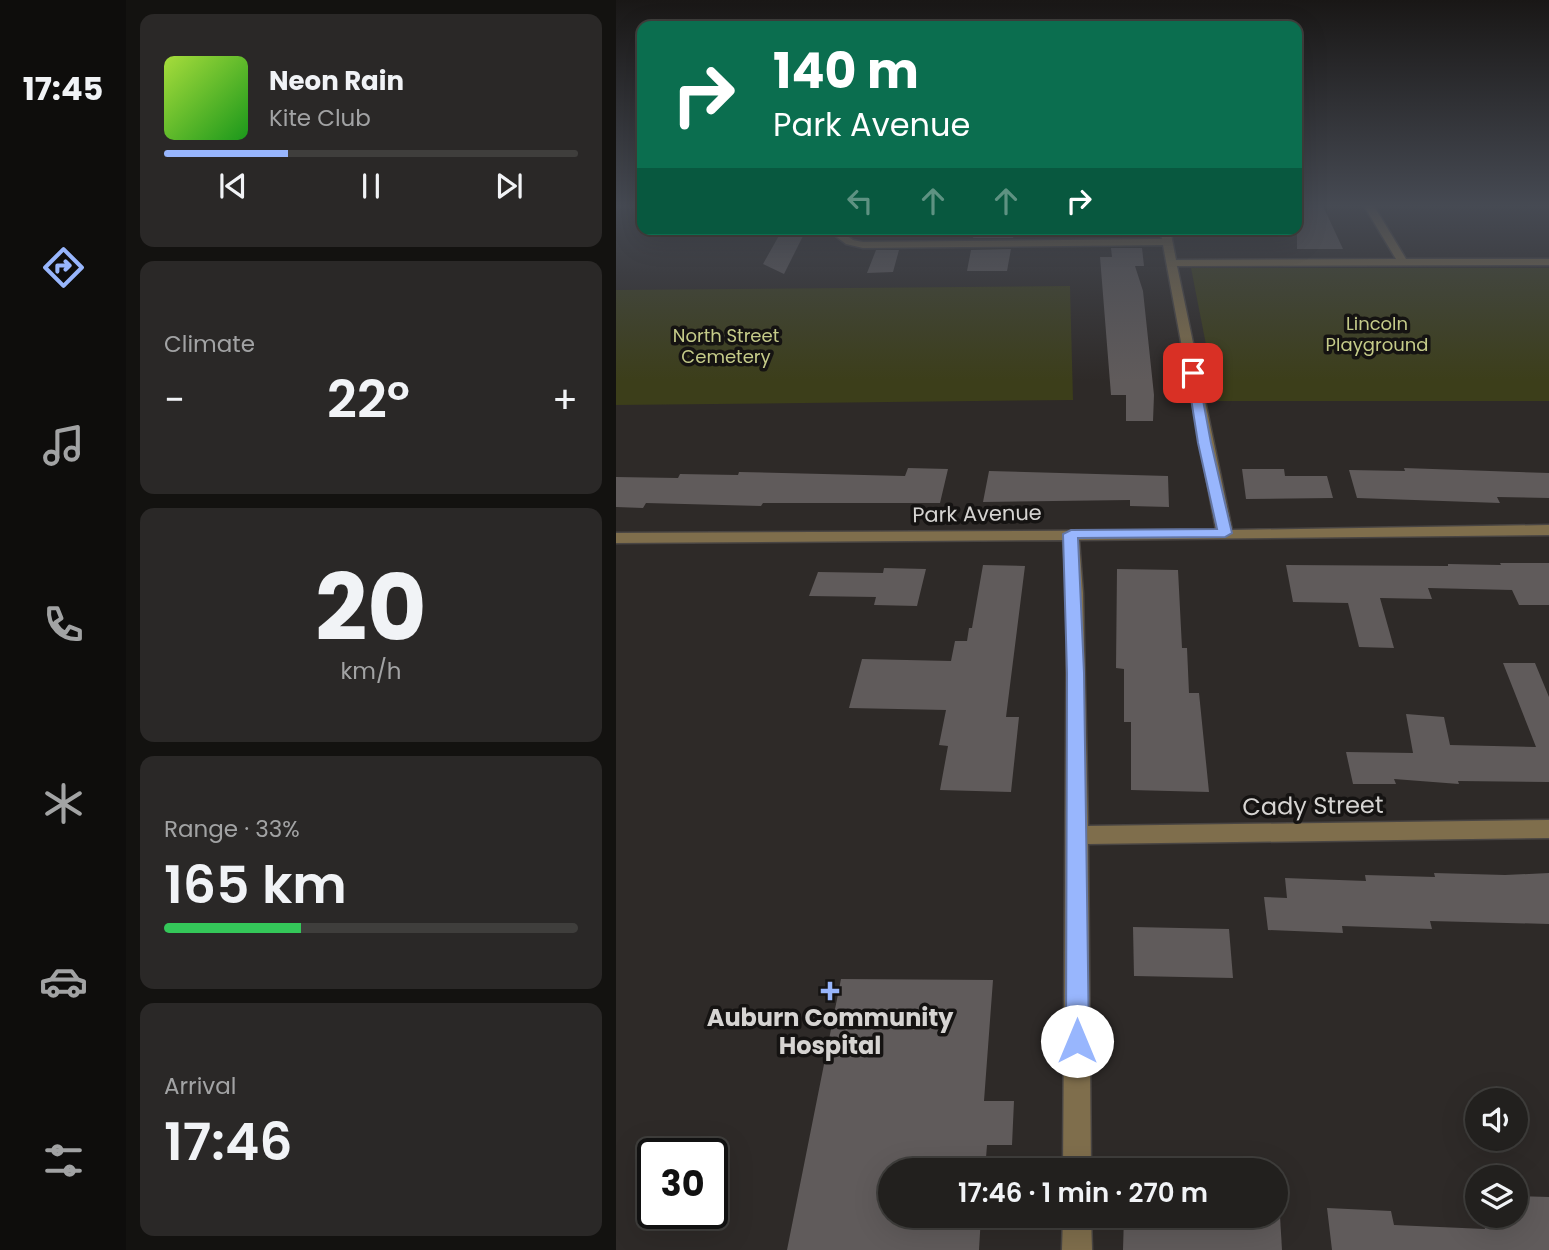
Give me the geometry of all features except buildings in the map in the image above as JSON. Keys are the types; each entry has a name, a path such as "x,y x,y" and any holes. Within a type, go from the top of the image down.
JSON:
{"street":[{"path":"1172,264 1204,443 1225,533"},
{"name":"Park Avenue","path":"616,538 1332,534 1549,530"},
{"path":"1071,534 1077,835 1077,1158"},
{"name":"Cady Street","path":"1077,835 1549,829"},
{"path":"1077,1228 1077,1250"}],"green space":[{"name":"Lincoln Playground","path":"1191,268 1549,268 1549,401 1217,401"},
{"name":"North Street Cemetery","path":"1070,286 1073,400 616,405 616,290"}],"place":[{"name":"Auburn Community Hospital","path":"830,991"}],"route":[{"path":"1077,1041 1076,673 1071,534 1225,533 1204,443 1193,373"}]}
